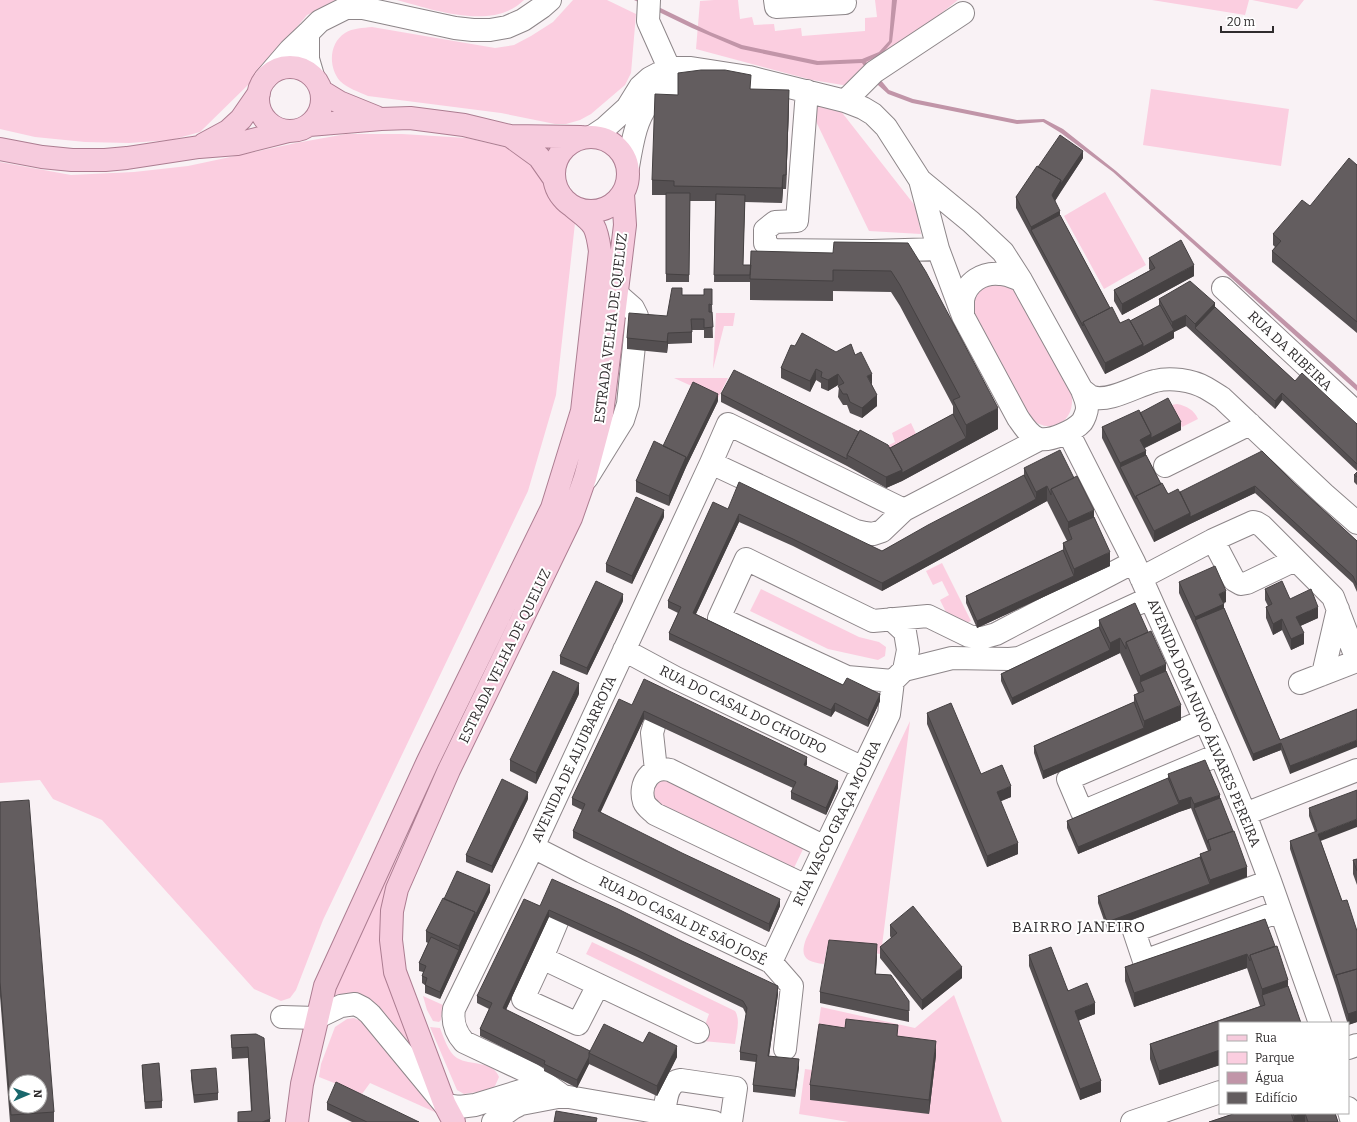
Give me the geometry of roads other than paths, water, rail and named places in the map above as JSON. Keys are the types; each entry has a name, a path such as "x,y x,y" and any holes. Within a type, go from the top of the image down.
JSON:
{"main road":[{"path":"199,147 228,131 241,119 271,73 279,68 288,67 301,69 339,102 381,119"},
{"path":"0,149 42,157 72,160 98,160 127,158 199,147 237,144 298,128 319,114 321,106 317,83"},
{"path":"262,86 258,104 262,114 277,128 298,128 381,119 410,118 464,125 510,136 604,138 615,145 623,155 628,166 629,176 623,194 606,209 584,211 573,207 564,200 557,189 553,177 539,157 510,136"},
{"path":"553,177 557,157 563,148 571,142 587,137"},
{"name":"ESTRADA VELHA DE QUELUZ","path":"450,1114 395,972 392,955 392,911 397,889 449,770 571,518 582,486 602,414 625,225 623,194"},
{"name":"ESTRADA VELHA DE QUELUZ","path":"297,1122 302,1084 316,1018 325,986 428,761 552,508 582,411 600,250 597,232 593,224 573,207"}],"street":[{"path":"262,86 290,50 320,21 346,8 363,8 455,28 490,30 507,27 523,20 550,0"},
{"path":"649,0 648,21 669,68"},
{"path":"775,0 776,7 845,3 844,0"},
{"path":"844,101 867,79 963,13"},
{"path":"308,33 308,59 317,83"},
{"path":"587,137 605,128 627,108 640,87 650,78 669,68 692,68 727,72 779,83 844,101 863,108 873,114 886,127 920,180 938,249 963,316 1018,418 1025,429 1040,439"},
{"path":"628,166 632,141 643,109 654,97 665,89 689,81 727,72"},
{"path":"807,91 797,221 775,222 765,230 765,243 773,250 872,251 938,249"},
{"path":"711,463 856,531 873,534 882,531 904,510 1040,439 1054,438 1068,432 1082,422 1087,408 1082,390 1021,280 1003,252 972,222 920,180"},
{"path":"963,316 964,298 971,283 980,277 989,274 1002,274 1021,280"},
{"name":"RUA DA RIBEIRA","path":"1223,288 1357,413"},
{"path":"1082,390 1092,397 1103,398 1118,395 1155,380 1172,379 1205,387 1222,398 1357,523"},
{"name":"AVENIDA DE ALJUBARROTA","path":"559,1093 532,1074 464,1042 459,1037 453,1024 454,1009 533,847 728,424 904,510"},
{"path":"1166,466 1250,424"},
{"name":"AVENIDA DOM NUNO ÁLVARES PEREIRA","path":"1068,432 1137,570 1220,754 1245,814 1270,881 1320,1022"},
{"path":"1150,598 1019,658 952,658 898,676 847,677 719,618 746,559 873,621 928,616 969,636 982,638 996,634 1137,570 1213,540 1252,522 1257,523 1333,597 1357,661 1300,683"},
{"path":"1213,540 1234,580 1241,584 1247,583 1295,560"},
{"path":"1323,674 1338,609"},
{"name":"RUA VASCO GRAÇA MOURA","path":"771,962 806,886 890,714 898,676 908,650 905,632 891,619"},
{"path":"996,634 1000,659"},
{"name":"RUA DO CASAL DO CHOUPO","path":"624,650 673,685 863,768"},
{"path":"1205,720 1068,779 1082,812 1220,754"},
{"path":"654,726 652,733 656,770"},
{"path":"806,886 655,814 644,803 644,785 647,777 656,770 663,768 670,770 825,847"},
{"path":"1245,814 1357,770"},
{"name":"RUA DO CASAL DE SÃO JOSÉ","path":"533,847 578,880 771,962 792,986 785,1049"},
{"path":"1270,881 1134,931 1144,961 1280,911"},
{"path":"560,917 523,999 578,1024 598,985"},
{"path":"542,958 698,1032"},
{"path":"282,1017 316,1018 346,1005 355,1004 363,1008 370,1014 450,1114 460,1107 475,1105 519,1091 535,1088 664,1114 714,1122"},
{"path":"493,1122 504,1108 515,1100 519,1091 518,1076 512,1065"},
{"path":"664,1114 668,1090 673,1082 681,1080 736,1088 730,1122"},
{"path":"1132,1122 1219,1092"},
{"path":"493,1122 521,1104 559,1093"},
{"path":"1349,1112 1352,1122"}],"water":[{"path":"634,0 644,0 710,32 742,45 818,61 862,59 879,52 889,41 892,0 897,0 892,42 882,54 866,62 889,90 913,99 1017,120 1044,119 1063,129 1116,171 1333,363 1357,385 1357,391 1113,172 1061,133 1043,122 1017,124 912,103 888,94 878,85 862,63 817,65 741,49 692,28"}],"district":[{"name":"BAIRRO JANEIRO","path":"1079,927"}]}
